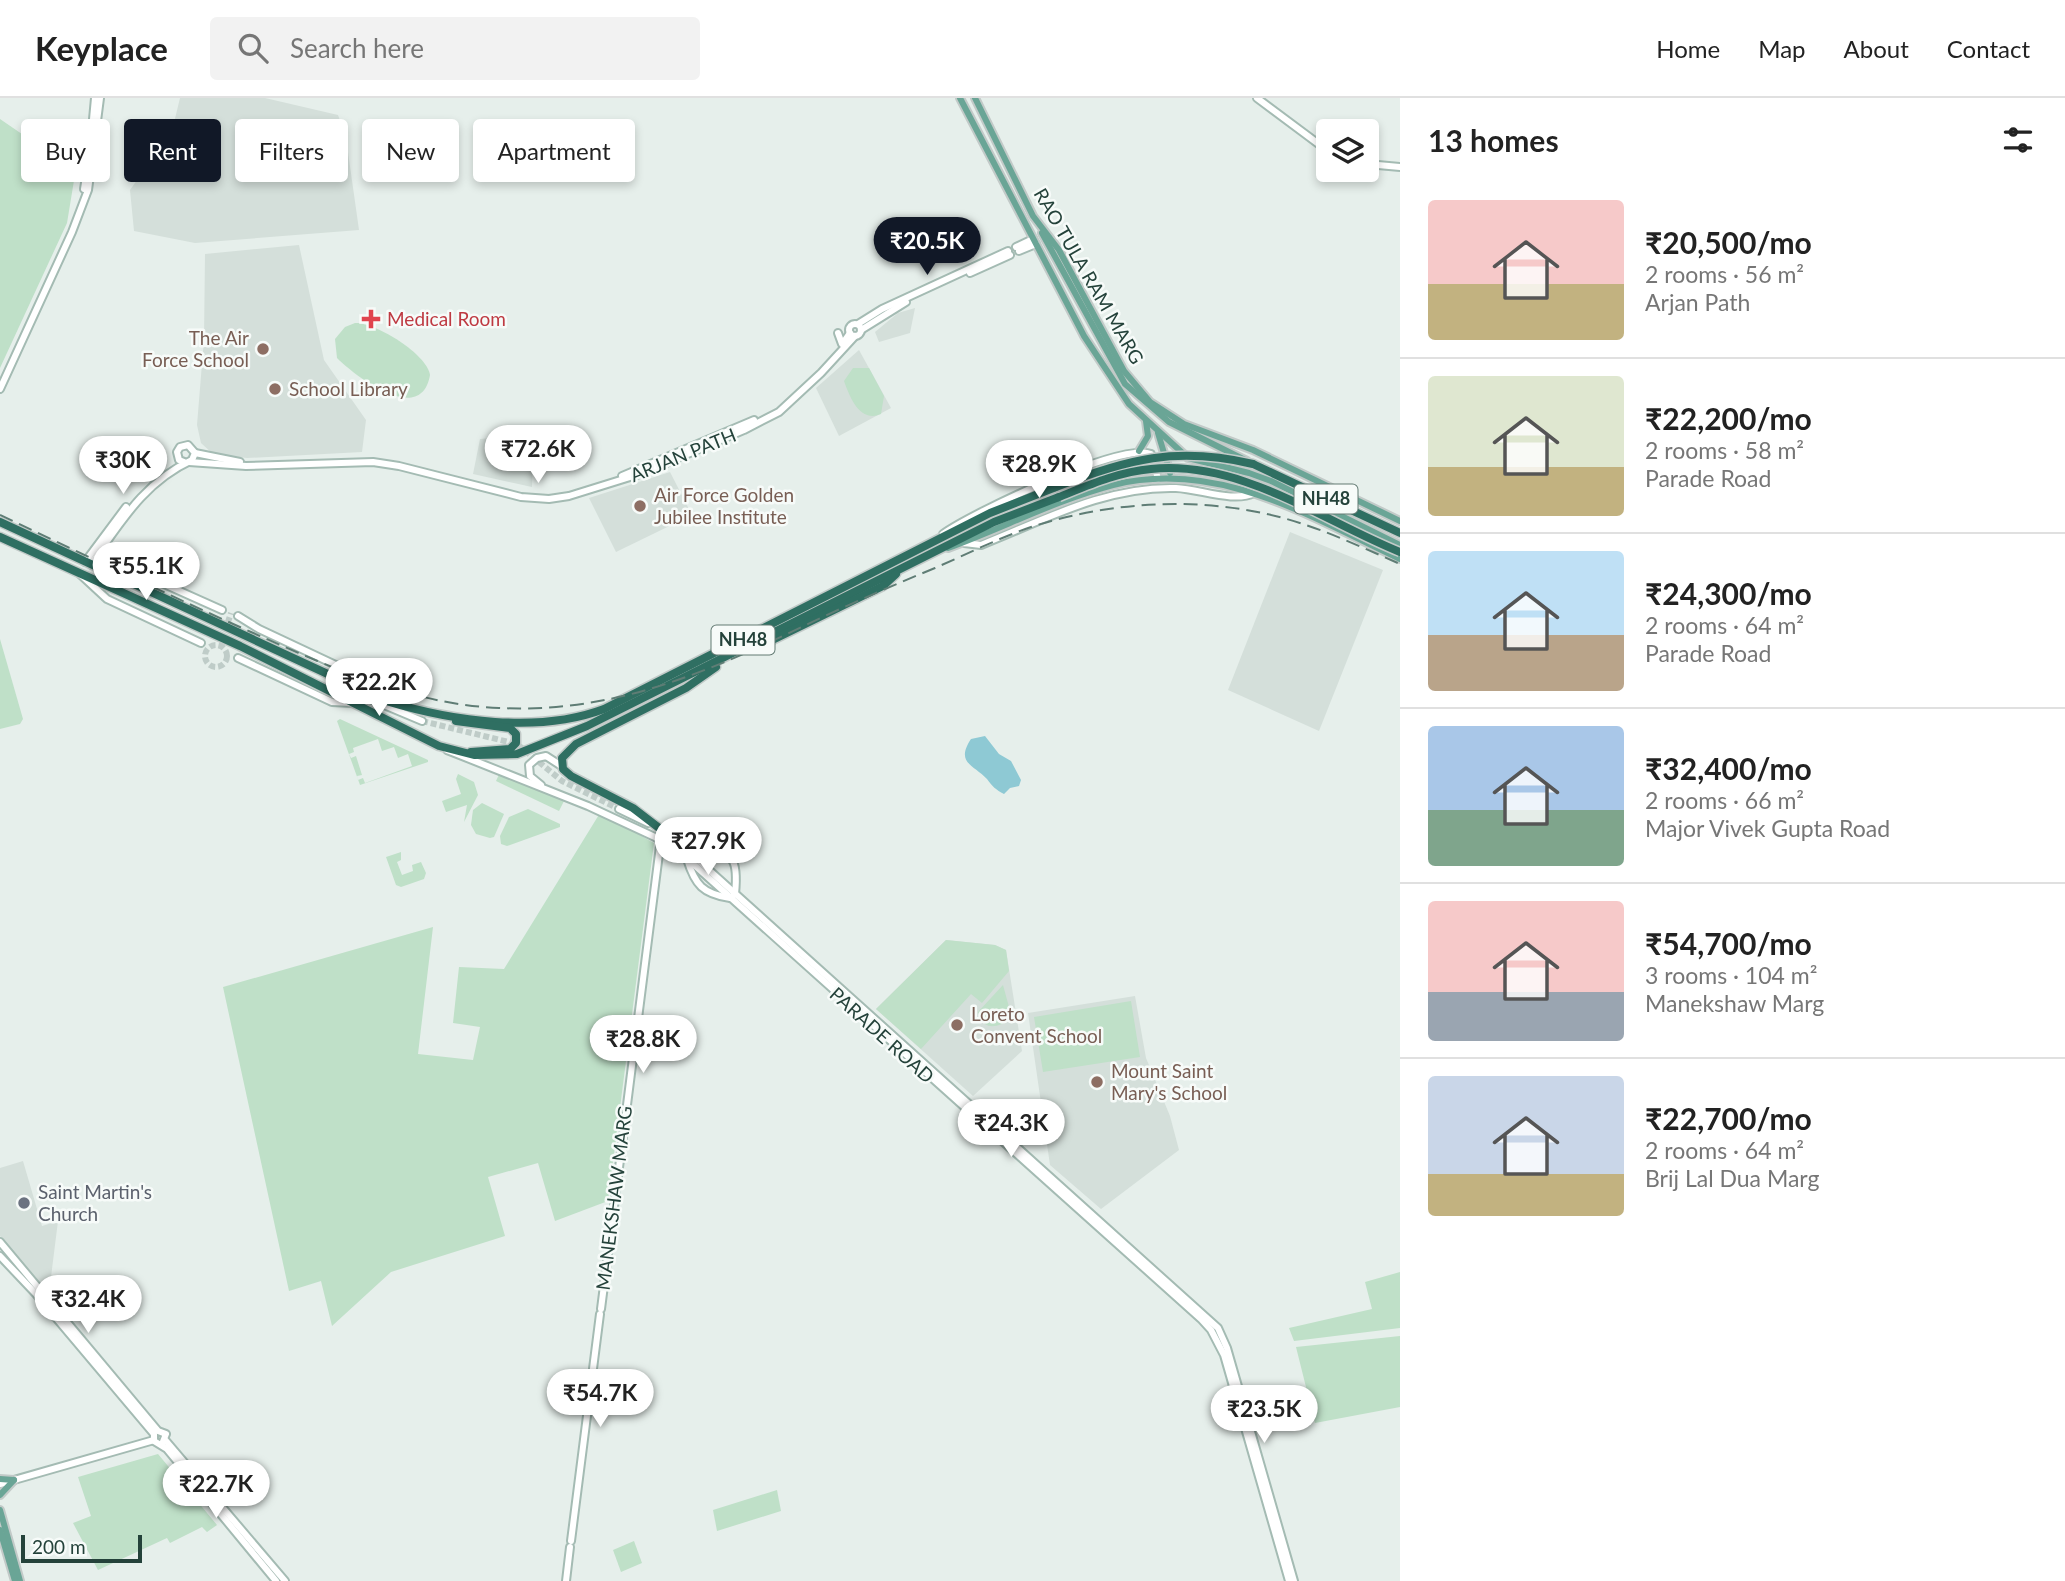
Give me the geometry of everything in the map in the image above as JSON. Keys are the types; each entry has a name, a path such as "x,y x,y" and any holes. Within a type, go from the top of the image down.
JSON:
{"highway":[{"name":"NH48","path":"0,537 240,646 439,746 492,757 525,753 587,726 900,569 990,513 1114,464 1154,456 1223,457 1253,464 1400,533"},
{"name":"NH48","path":"0,522 351,687 417,709 449,716 505,721 582,717 653,686 922,553 1115,475 1151,469 1215,474 1264,488 1400,552"},
{"path":"662,835 638,811 577,780 562,767 564,755 576,744 686,688 715,668 883,586 900,569"},
{"path":"417,709 454,721 510,728 516,734 516,743 510,749 463,753"}],"main road":[{"name":"RAO TULA RAM MARG","path":"960,98 1101,366 1129,404 1193,461 1249,472 1400,545"},
{"name":"RAO TULA RAM MARG","path":"975,98 1033,216 1059,250 1124,371 1150,402 1184,424 1253,450 1400,521"},
{"path":"1033,216 1125,384 1153,411 1185,431 1253,464"},
{"path":"1139,451 1148,436 1146,421"},
{"path":"1157,430 1172,478"},
{"path":"922,553 964,543 1084,494 1115,485 1172,478 1220,483 1255,492 1400,559"},
{"path":"0,1481 14,1480"},
{"path":"0,1495 14,1480"},
{"path":"0,1510 20,1581"},
{"path":"0,1530 15,1581"}],"street":[{"path":"0,384 74,221 88,169 97,98"},
{"path":"0,389 72,232 88,190 97,98"},
{"path":"1257,98 1316,142"},
{"path":"1379,165 1400,167"},
{"path":"1017,249 1034,242"},
{"path":"853,334 882,309 1009,253"},
{"path":"838,333 842,344"},
{"name":"ARJAN PATH","path":"195,453 218,460 259,463 389,460 517,492 555,494 612,480 775,410 853,334"},
{"name":"ARJAN PATH","path":"184,461 246,466 373,462 400,466 521,497 549,499 569,496 643,473 773,415 821,373 853,334"},
{"path":"90,563 136,495 184,461 195,453 190,446 178,449 184,461"},
{"path":"922,553 966,518 1090,466 1139,451 1151,454 1154,458 1158,479"},
{"path":"964,543 982,545 1080,504 1138,491 1203,489 1230,498 1244,497 1255,492"},
{"path":"90,563 117,563 222,610"},
{"path":"80,574 107,599 201,643"},
{"path":"238,616 259,629 337,665 347,673 351,687 372,700 422,721"},
{"path":"238,658 332,702 352,703"},
{"name":"PARADE ROAD","path":"439,746 662,835 838,990 1211,1330 1224,1355 1294,1581"},
{"path":"562,767 542,756 531,762 529,772 534,781 564,797"},
{"name":"PARADE ROAD","path":"619,809 685,849 733,896"},
{"name":"MANEKSHAW MARG","path":"566,1581 662,835"},
{"path":"685,849 721,852 733,859 737,870 733,896 712,895 700,888 687,857"},
{"path":"0,1242 155,1435"},
{"path":"0,1256 36,1293 155,1435 285,1581"},
{"path":"14,1480 155,1435 166,1434 164,1443"},
{"path":"164,1443 276,1581"},
{"name":"PARADE ROAD","path":"1279,1536 1289,1581"}],"shaded area":[{"path":"180,98 265,98 338,115 339,119 235,119 235,182 348,182 348,152 359,230 195,243 134,231 130,190 136,182 221,182 221,119 175,119"},
{"name":"The Air Force School","path":"299,245 324,360 366,420 362,452 247,458 213,454 201,443 197,425 204,339 205,254"},
{"path":"915,308 910,333 879,342 875,332 898,313"},
{"path":"859,350 891,408 839,436 816,388"},
{"path":"534,434 532,487 473,474 480,439"},
{"name":"Air Force Golden Jubilee Institute","path":"670,472 692,515 616,552 589,498"},
{"path":"1290,532 1383,570 1319,731 1228,690"},
{"name":"Loreto Convent School","path":"946,940 995,945 1006,950 1022,1051 973,1096 876,1009"},
{"name":"Mount Saint Mary's School","path":"1135,996 1146,1058 1170,1116 1179,1150 1101,1209 1050,1165 1028,1013"},
{"path":"23,1161 42,1226 58,1221 51,1277 41,1284 0,1236 0,1168"}],"green space":[{"path":"0,119 21,133 21,182 74,182 67,223 0,368"},
{"path":"355,323 387,333 420,358 430,375 424,390 414,397 387,393 358,376 337,358 335,339 345,327"},
{"path":"853,368 869,368 884,396 881,414 867,415 853,401 844,381"},
{"path":"0,639 23,719 20,724 0,729"},
{"path":"340,719 428,762 360,785 358,780 363,778 365,783 412,766 408,754 398,758 394,747 382,751 378,739 353,748 354,752 349,754 337,721"},
{"path":"350,755 351,758 356,756 362,775 357,776"},
{"path":"502,768 562,797 564,801 559,811 496,781"},
{"path":"458,774 474,782 478,795 464,822 467,805 446,812 442,801 461,794 456,779"},
{"path":"482,803 504,814 494,837 476,834 471,825 473,810"},
{"path":"528,809 560,824 560,827 507,846 501,844 500,836 509,817"},
{"path":"600,813 654,843 608,1201 555,1221 538,1163 488,1177 505,1236 391,1272 332,1326 321,1281 289,1291 223,987 433,927 418,1054 473,1060 480,1027 453,1023 459,967 504,969"},
{"path":"401,852 401,860 397,862 402,875 413,871 412,865 421,862 426,873 424,879 401,887 396,885 386,857"},
{"path":"946,940 995,945 1006,950 1009,971 982,1003 971,994 921,1049 876,1009"},
{"path":"1003,985 1012,1018 996,1026 987,1025 978,1012"},
{"path":"1131,1001 1140,1057 1043,1072 1034,1017"},
{"path":"1400,1272 1400,1328 1294,1341 1289,1328 1372,1309 1365,1282"},
{"path":"1400,1336 1400,1407 1315,1423 1296,1347"},
{"path":"158,1454 217,1525 207,1532 202,1527 170,1543 167,1538 98,1570 73,1523 91,1516 78,1477"},
{"path":"777,1490 781,1511 717,1531 713,1510"},
{"path":"634,1541 642,1563 621,1572 613,1550"}],"water":[{"path":"985,736 999,754 1011,761 1021,780 1019,786 1010,788 1004,794 994,788 966,759 965,753 971,739"}],"tunnel":[{"path":"222,640 231,613"},
{"path":"216,645 224,648 227,656 224,664 216,667 208,664 205,656 208,648 216,645"},
{"path":"422,721 517,744 562,781 619,809"}],"railway":[{"path":"0,515 219,618 371,682 434,699 499,708 575,705 611,699 681,679 716,666 1007,536 1031,527 1098,511 1167,504 1236,508 1303,524 1400,564"}],"place":[{"name":"Medical Room","path":"371,319"},
{"name":"The Air Force School","path":"263,349"},
{"name":"School Library","path":"275,389"},
{"name":"Air Force Golden Jubilee Institute","path":"640,506"},
{"name":"Loreto Convent School","path":"957,1025"},
{"name":"Mount Saint Mary's School","path":"1097,1082"},
{"name":"Saint Martin's Church","path":"24,1203"}]}
